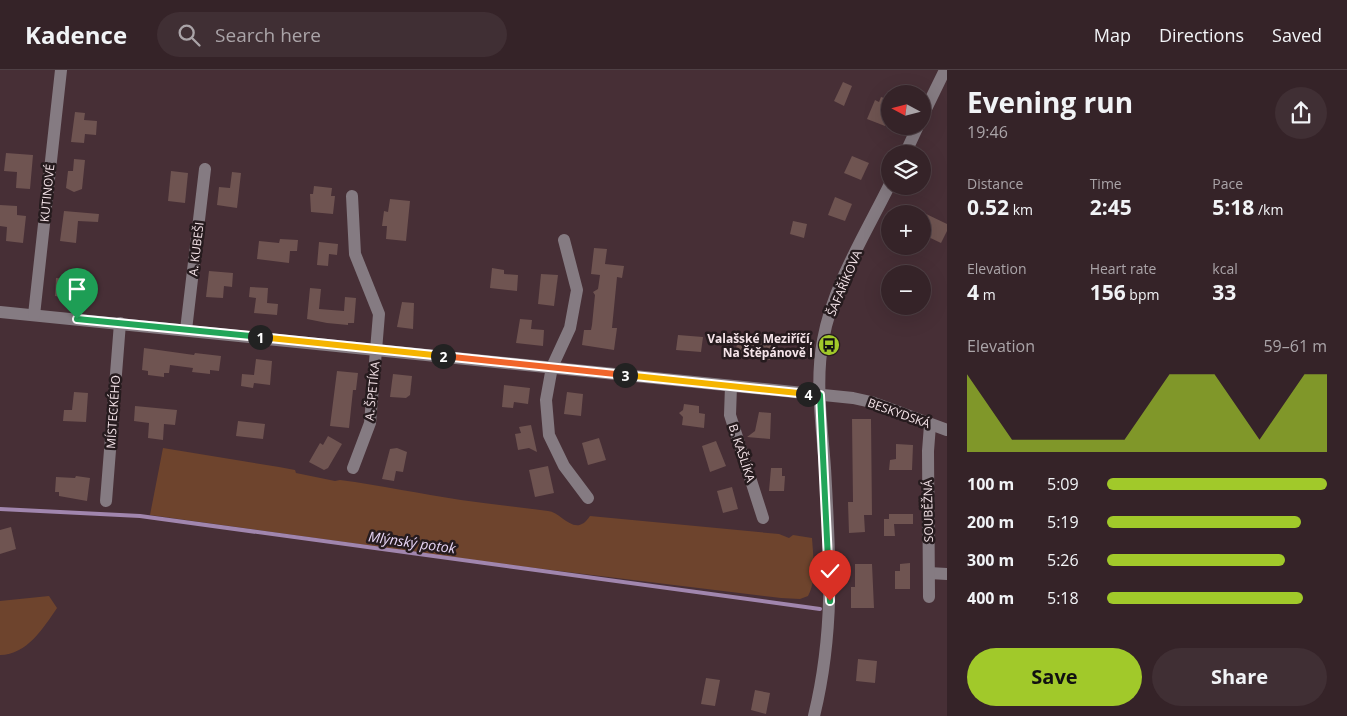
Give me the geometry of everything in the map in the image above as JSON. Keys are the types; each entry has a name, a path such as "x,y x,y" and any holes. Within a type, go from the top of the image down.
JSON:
{"street":[{"name":"KUTINOVÉ","path":"34,315 61,70"},
{"path":"931,99 945,70"},
{"name":"A. KUBEŠI","path":"186,330 205,169"},
{"name":"ŠAFAŘÍKOVA","path":"814,716 828,646 830,616 828,529 820,395 822,351 830,316 853,261 885,195"},
{"name":"A. ŠPETÍKA","path":"352,196 356,254 379,314 370,423 353,468"},
{"path":"564,240 577,290 570,328 552,368 546,400 549,435 564,466 588,498"},
{"name":"BESKYDSKÁ","path":"0,312 865,400 947,430"},
{"name":"MÍSTECKÉHO","path":"106,501 120,323"},
{"name":"B. KAŠLÍKA","path":"730,386 730,414 763,518"},
{"name":"SOUBĚŽNÁ","path":"929,597 928,450 930,425"},
{"path":"929,573 947,574"}],"shaded area":[{"path":"163,448 295,470 296,473 335,481 355,482 461,500 548,511 574,525 579,525 590,516 779,534 789,538 793,535 812,538 813,582 808,596 800,599 781,598 510,565 150,515"},
{"path":"49,596 57,608 34,639 10,654 0,655 0,601"}],"building":[{"path":"843,82 852,86 844,106 834,101"},
{"path":"881,97 881,124 867,119 875,100 879,102"},
{"path":"75,112 85,113 84,120 97,121 96,135 85,134 84,143 71,142"},
{"path":"6,153 33,155 30,189 16,188 17,172 4,171"},
{"path":"852,156 869,163 861,180 844,173"},
{"path":"74,159 85,160 82,189 74,192 66,188 68,171 73,171"},
{"path":"171,171 188,173 185,203 168,201"},
{"path":"232,172 241,173 237,208 217,205 219,187 230,188"},
{"path":"314,186 332,188 331,196 335,196 333,214 311,212 310,194 313,194"},
{"path":"835,197 852,204 845,221 828,215"},
{"path":"390,199 410,201 406,241 386,239 387,226 382,226 384,211 388,212"},
{"path":"0,205 17,206 17,215 26,216 23,243 6,241 7,227 0,226"},
{"path":"64,211 99,214 98,222 78,221 76,243 60,241"},
{"path":"931,216 947,224 947,231 941,243 931,238"},
{"path":"793,221 807,224 804,238 790,234"},
{"path":"280,239 298,240 297,251 290,251 289,263 257,259 259,241 279,243"},
{"path":"319,242 338,244 337,255 329,254 328,266 317,265"},
{"path":"594,248 607,249 605,264 624,266 622,278 617,277 612,328 617,328 614,350 582,345 584,330 591,330 595,295 593,292 598,289 600,275 591,274"},
{"path":"492,268 504,270 504,274 518,275 517,291 490,288"},
{"path":"209,271 233,273 232,287 224,286 223,298 206,297"},
{"path":"541,274 558,275 554,306 538,304"},
{"path":"56,278 79,280 78,291 70,291 70,298 55,296"},
{"path":"250,287 268,288 267,303 278,304 277,315 254,313 256,298 249,297"},
{"path":"310,288 321,289 319,309 344,311 345,297 356,298 354,323 348,323 348,325 307,319"},
{"path":"402,302 414,303 413,329 397,327"},
{"path":"520,319 532,320 531,329 544,330 543,346 516,343"},
{"path":"678,335 703,337 701,352 676,350"},
{"path":"752,338 772,340 770,360 750,357 750,354 736,353 737,341 752,343"},
{"path":"144,348 194,355 195,353 221,356 219,371 210,370 210,374 192,372 193,368 170,365 169,373 164,373 164,377 148,375 148,371 142,370"},
{"path":"256,359 272,361 270,385 254,383 253,388 241,386 242,374 254,375"},
{"path":"337,371 358,373 356,390 353,390 349,428 330,426"},
{"path":"393,374 412,376 410,395 406,398 390,397"},
{"path":"504,385 530,388 528,404 514,402 513,408 502,407"},
{"path":"74,392 88,393 86,422 63,421 64,410 72,410"},
{"path":"567,392 583,394 581,416 564,414"},
{"path":"684,404 699,406 699,413 705,414 704,428 682,425 683,417 679,413 683,410"},
{"path":"135,406 177,410 175,425 164,424 163,440 148,438 149,423 134,421"},
{"path":"759,412 771,413 770,439 747,437 755,431"},
{"path":"852,419 871,419 872,515 864,515 865,532 849,533 848,502 853,502"},
{"path":"238,421 265,424 263,439 236,436"},
{"path":"531,425 537,452 529,448 518,450 515,434 521,433 519,427"},
{"path":"328,436 342,444 328,468 324,470 309,462 320,443 323,445"},
{"path":"599,438 606,460 588,465 582,443"},
{"path":"716,441 726,466 710,472 702,446"},
{"path":"896,444 913,445 912,470 889,470 890,460 896,459"},
{"path":"397,448 407,452 403,472 396,471 394,481 382,479 390,449"},
{"path":"548,466 554,493 535,497 529,470"},
{"path":"771,468 782,468 782,476 785,476 784,491 769,491"},
{"path":"76,476 90,478 87,501 59,496 59,492 55,492 56,477 75,478"},
{"path":"732,487 738,509 723,513 717,491"},
{"path":"889,514 913,514 913,524 894,524 895,536 884,536 884,519 889,519"},
{"path":"11,527 16,549 0,554 0,530"},
{"path":"910,563 910,589 895,589 895,571 900,571 900,564"},
{"path":"855,564 872,564 874,608 851,608 851,587 855,587"},
{"path":"858,659 877,661 875,683 856,681"},
{"path":"706,678 720,680 715,706 701,704"},
{"path":"755,690 770,693 766,714 751,710"}],"waterway":[{"name":"Mlýnský potok","path":"0,509 140,516 820,609"}],"place":[{"name":"Valašské Meziříčí, Na Štěpánově I","path":"829,345"}],"route":[{"path":"77,319 820,395 830,601"}]}
